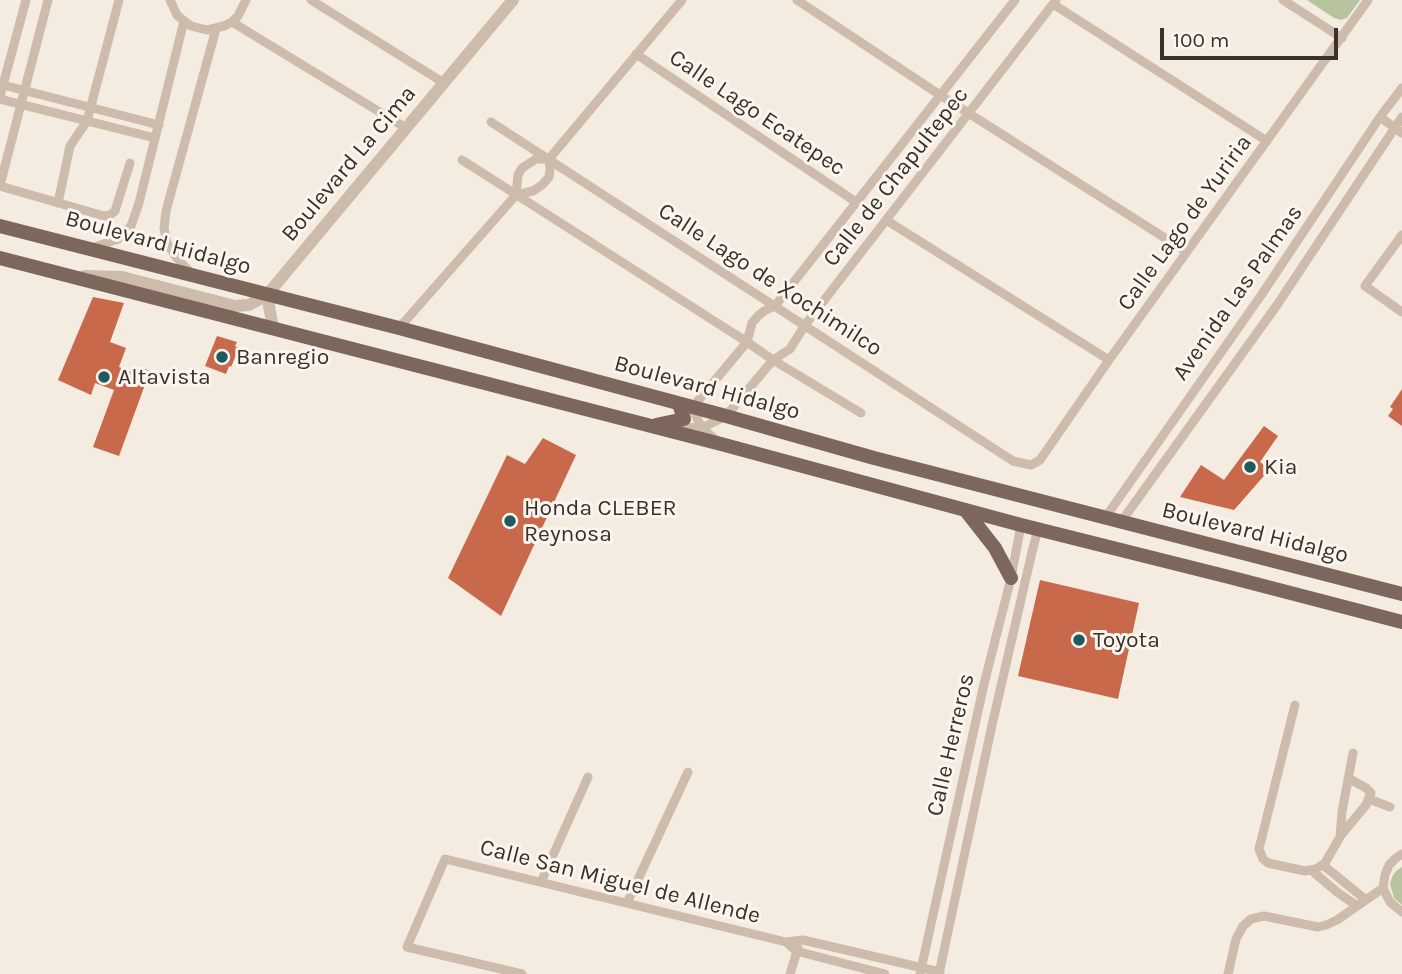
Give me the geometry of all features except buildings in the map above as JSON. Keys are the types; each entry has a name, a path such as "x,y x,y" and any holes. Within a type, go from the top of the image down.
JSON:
{"main road":[{"name":"Boulevard Hidalgo","path":"0,226 399,328 874,458 1402,594"},
{"path":"0,258 721,444 966,511 1402,622"},
{"path":"651,426 684,419 686,406"},
{"path":"721,444 717,429 726,416"},
{"path":"966,511 995,548 1011,578"}],"street":[{"path":"26,0 0,97 155,138"},
{"path":"48,0 0,185 104,216 110,215 115,211 130,163"},
{"path":"58,203 70,146 87,121 119,0"},
{"path":"170,0 177,15 199,29 216,29 232,22 246,0"},
{"path":"311,0 444,83"},
{"name":"Boulevard La Cima","path":"267,295 513,0"},
{"path":"516,195 533,191 549,177 549,159 682,0"},
{"path":"797,0 969,114 1187,252"},
{"name":"Calle de Chapultepec","path":"686,406 747,342 752,323 764,311 775,306 1014,0"},
{"path":"1283,0 1342,38"},
{"name":"Calle Lago de Yuriria","path":"1031,465 1040,460 1368,0"},
{"path":"1054,2 1267,141"},
{"name":"Calle de Chapultepec","path":"651,426 702,428 726,416 773,360 790,349 805,325 1054,2"},
{"path":"89,249 118,239 131,226 184,21"},
{"path":"232,22 406,128"},
{"path":"195,276 176,257 167,243 164,228 166,211 216,29"},
{"name":"Calle Lago Ecatepec","path":"636,54 856,202"},
{"path":"3,85 159,125"},
{"name":"Avenida Las Palmas","path":"1105,518 1262,295 1402,88"},
{"path":"1391,104 1402,115"},
{"name":"Avenida Las Palmas","path":"1121,522 1277,305 1398,130 1402,115"},
{"path":"1380,117 1398,130"},
{"name":"Calle Lago de Xochimilco","path":"491,122 1013,461 1031,465"},
{"path":"399,328 516,195 522,167 536,159 549,159"},
{"path":"462,160 773,360 861,413"},
{"path":"886,220 1109,360"},
{"path":"1402,235 1365,286 1402,312"},
{"path":"69,275 122,277 235,306 249,304 267,295 274,328"},
{"path":"1262,295 1277,305"},
{"path":"686,406 702,428 721,444"},
{"path":"1133,477 1147,487"},
{"name":"Calle Herreros","path":"921,971 1021,525"},
{"name":"Calle Herreros","path":"940,973 992,725 1038,529"},
{"path":"1295,705 1259,849 1260,855 1268,863 1305,871 1324,864 1371,793 1348,778"},
{"path":"1340,837 1353,753"},
{"path":"626,903 688,772"},
{"path":"541,882 588,777"},
{"path":"1369,799 1390,807"},
{"path":"1402,854 1389,865 1383,888 1390,902 1402,912"},
{"name":"Calle San Miguel de Allende","path":"522,974 407,947 445,859 786,942"},
{"path":"1324,864 1366,900"},
{"path":"1311,870 1357,906"},
{"path":"1228,974 1236,939 1242,926 1251,919 1264,916 1318,927 1337,920 1383,888"},
{"path":"937,899 955,904"},
{"path":"786,942 803,940 921,971 940,973"},
{"path":"790,974 796,951 803,940"},
{"path":"786,942 796,951 885,974"},
{"path":"864,968 867,955"}],"green space":[{"path":"1307,0 1360,0 1347,18 1341,20"},
{"path":"1402,867 1402,905 1394,898 1390,884 1396,871"}],"place":[{"name":"Banregio","path":"222,357"},
{"name":"Altavista","path":"104,377"},
{"name":"Kia","path":"1250,467"},
{"name":"Honda CLEBER Reynosa","path":"510,521"},
{"name":"Toyota","path":"1079,640"}]}
